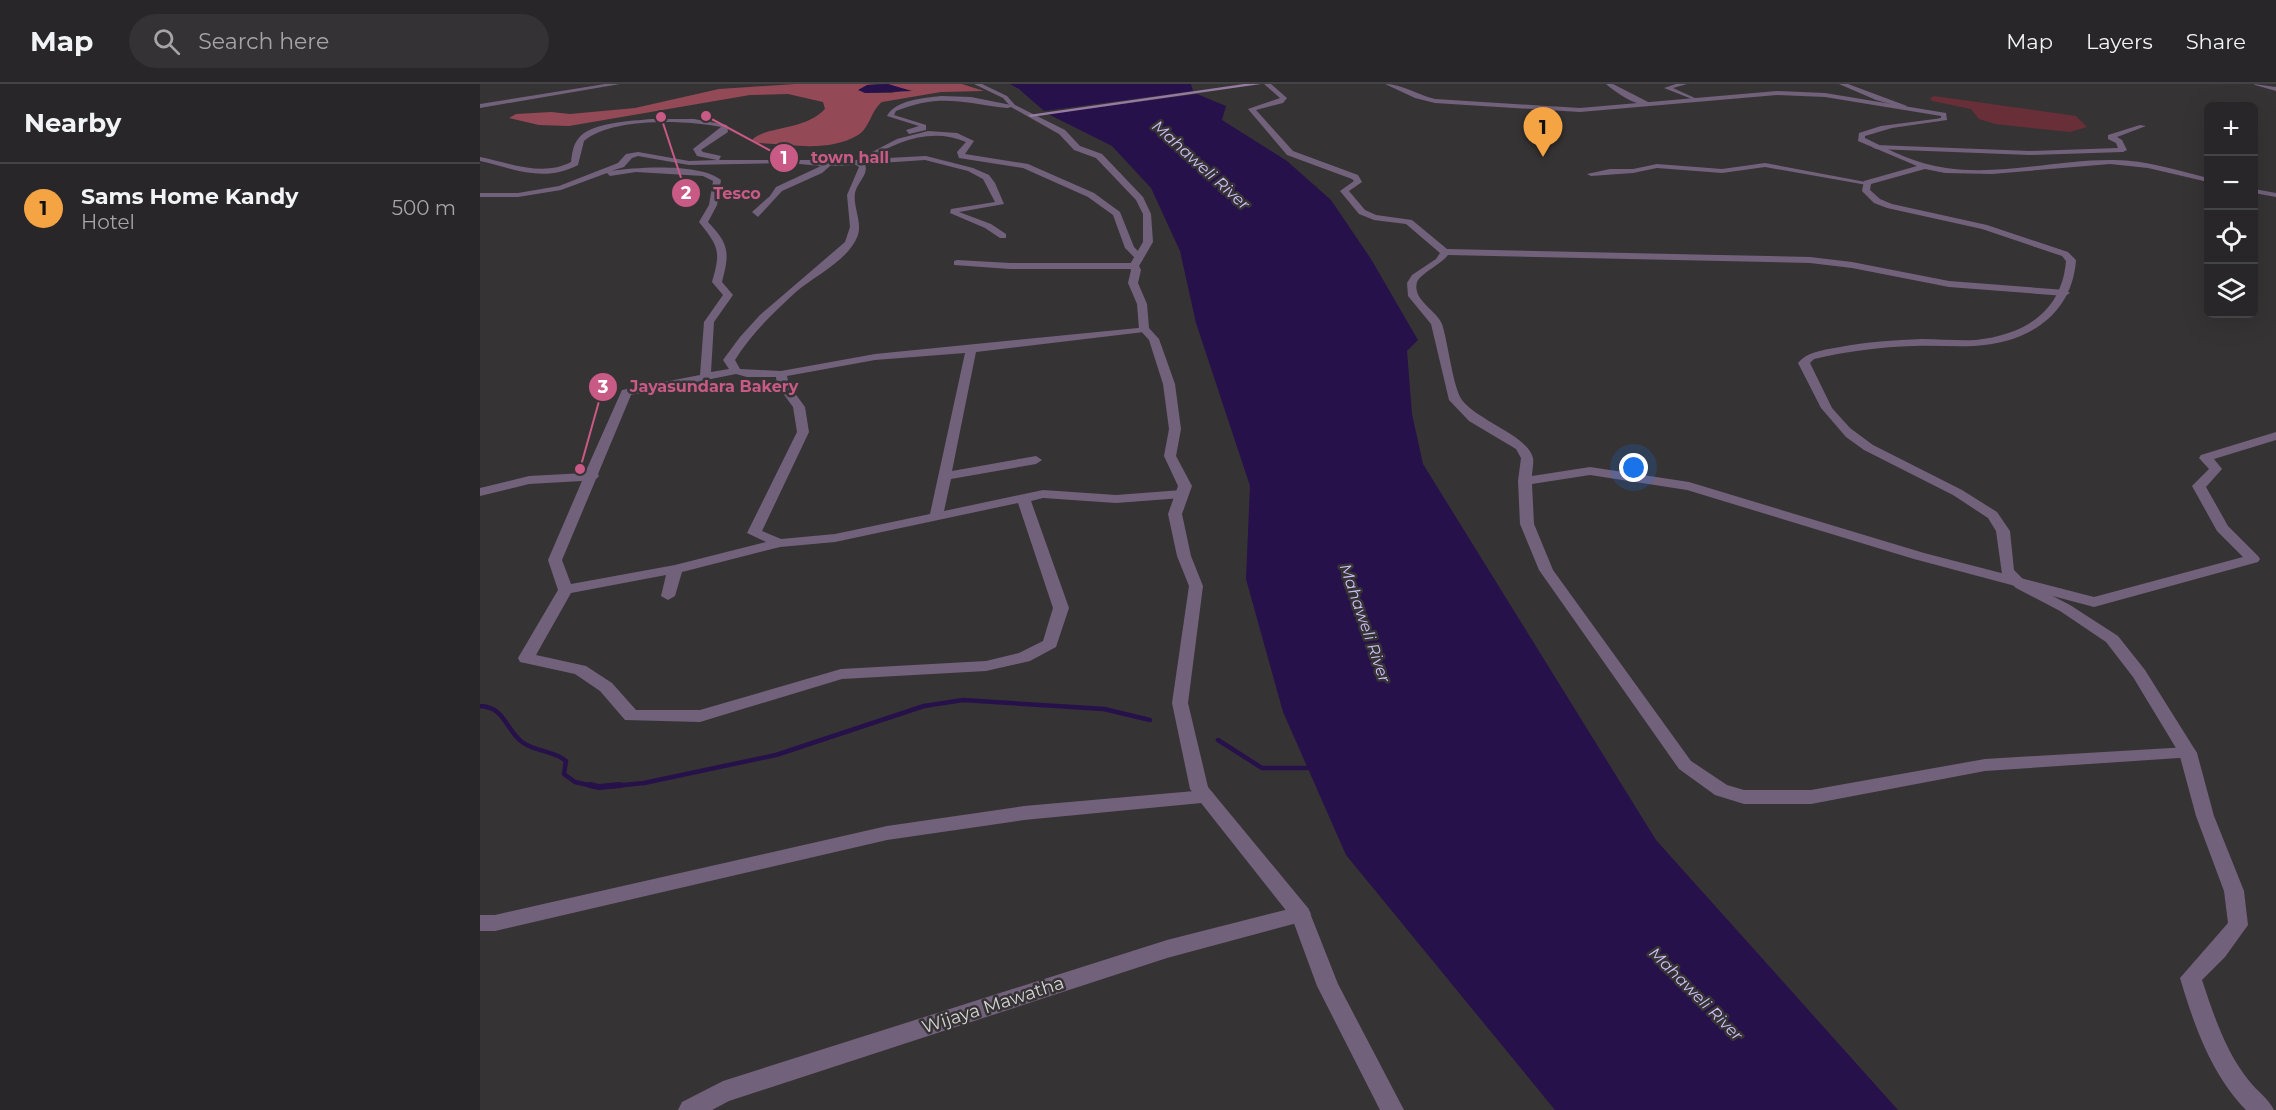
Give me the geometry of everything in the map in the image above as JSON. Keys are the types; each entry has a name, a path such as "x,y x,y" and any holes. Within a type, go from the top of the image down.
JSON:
{"main road":[{"path":"1031,115 1258,84"}],"street":[{"path":"480,106 616,84"},
{"path":"977,84 1005,97 1013,106"},
{"path":"1267,84 1284,98 1281,102 1251,109 1284,147 1299,157 1355,177 1358,182 1344,191 1357,209 1374,217 1409,222 1445,252 1810,260 1852,265 1949,284 2065,293"},
{"path":"1388,84 1417,97 1458,103 1561,110 1758,93 1801,93 1904,106"},
{"path":"1609,84 1622,93 1649,104"},
{"path":"1684,84 1667,88 1695,99"},
{"path":"1842,84 1878,99 1944,114 1945,119 1862,135 1861,139 1876,147 1924,166 1979,172 2128,163 2144,164 2204,179"},
{"path":"2257,84 2276,89"},
{"path":"858,162 872,147 887,139 923,128 922,125 890,116 893,110 927,100 968,99 1013,106 1062,132 1077,148 1100,156 1140,199 1147,214 1148,242 1137,262 1134,283 1142,304 1144,329 1154,339 1169,384 1175,429 1170,456 1185,486 1175,514 1184,556 1196,586 1179,703 1199,789 1301,914 1328,987 1392,1110"},
{"path":"480,159 545,173 555,172 575,163 578,144 583,137 593,131 630,123 680,121 725,126 725,130 697,148 700,154 712,158 807,158 828,164"},
{"path":"1876,147 2019,153 2106,152 2123,150 2119,142 2111,137 2142,126"},
{"path":"858,162 892,142 915,135 961,136 970,141 961,152 962,156 1025,166 1054,177 1069,187 1107,204 1117,214 1137,262"},
{"path":"591,178 621,165 629,156 638,154 689,163 789,161 828,164 926,158 936,163 975,171 991,183 992,194 1000,204 958,209 954,213 988,226 1003,236"},
{"path":"736,371 729,360 738,344 804,280 846,246 854,234 851,195 863,172 863,166 858,162"},
{"path":"758,214 756,212 773,198 779,189 819,171 828,164"},
{"path":"1591,174 1633,171 1657,166 1722,171 1765,165 1867,183 1924,166"},
{"path":"480,195 539,192 591,178 636,170 705,174 717,180 713,204 703,222 721,240 724,256 717,282 728,295 709,322 705,376"},
{"path":"1867,183 1866,191 1890,206 1984,227 2065,254 2071,260 2072,271 2057,308 2034,325 2010,337 1976,343 1929,342 1865,346 1810,357 1804,363 1814,376 1826,406 1853,438 1886,459 1986,509 2001,524 2005,537 2007,571 2015,579 2112,639 2139,674 2188,753 2205,816 2234,891 2238,925 2218,951 2191,978 2207,1030 2241,1089 2262,1110"},
{"path":"2258,192 2276,195"},
{"path":"1445,252 1439,261 1415,277 1412,283 1413,296 1436,323 1455,400 1473,418 1521,447 1527,458 1525,481 1527,524 1546,570 1686,765 1721,790 1744,797 1811,797 1985,765 2188,753"},
{"path":"957,263 1010,266 1137,262"},
{"path":"1023,497 1060,608 1050,644 1024,657 986,666 842,674 700,716 631,716 606,687 580,670 526,658 565,590 555,560 626,392 736,371 747,374 781,374 875,357 971,349 1144,329"},
{"path":"936,518 971,349"},
{"path":"732,553 754,532 803,432 799,407 783,385 781,374"},
{"path":"1525,481 1590,471 1689,486 1919,556 2015,579 2094,602 2253,558 2222,528 2199,486 2216,469 2205,458 2276,436"},
{"path":"945,476 1036,460"},
{"path":"480,492 529,480 592,476"},
{"path":"565,590 675,569 732,553 780,543 835,538 936,518 1023,497 1043,494 1116,499 1182,494"},
{"path":"754,532 780,543"},
{"path":"668,596 675,569"},
{"path":"480,923 495,923 887,833 1024,813 1206,798"},
{"name":"Wijaya Mawatha","path":"690,1110 723,1092 1167,949 1301,914"}],"shaded area":[{"path":"795,84 878,84 867,85 865,93 891,93 905,90 888,84 962,84 984,91 941,92 882,102 858,135 846,141 822,146 758,143 752,140 766,132 807,121 825,109 823,102 788,94 750,95 569,126 539,125 509,118 516,114 551,112 570,114 635,108 719,89"},
{"path":"1934,96 2076,116 2087,127 2070,132 1995,124 1979,119 1971,109 1932,101 1930,98"}],"water":[{"path":"888,84 912,91 865,93 858,90 867,85"},
{"path":"1010,84 1191,84 1193,91 1044,111"},
{"name":"Mahaweli River","path":"1197,94 1226,106 1222,120 1287,161 1331,200 1371,259 1418,340 1407,351 1412,414 1423,464 1656,840 1898,1110 1555,1110 1346,855 1283,712 1246,579 1250,486 1196,323 1180,251 1151,188 1112,146 1048,114"}],"waterway":[{"path":"604,787 644,783 776,755 924,706 963,700 1104,709 1150,720"},
{"path":"480,706 488,707 500,714 522,742 561,757 566,761 564,774 575,782 597,787"},
{"path":"1218,740 1262,768 1307,768"},
{"path":"590,785 599,787 620,785"}],"place":[{"name":"town hall","path":"706,116"},
{"name":"Tesco","path":"661,117"},
{"name":"Sams Home Kandy","path":"1543,157"},
{"name":"Jayasundara Bakery","path":"580,469"}]}
